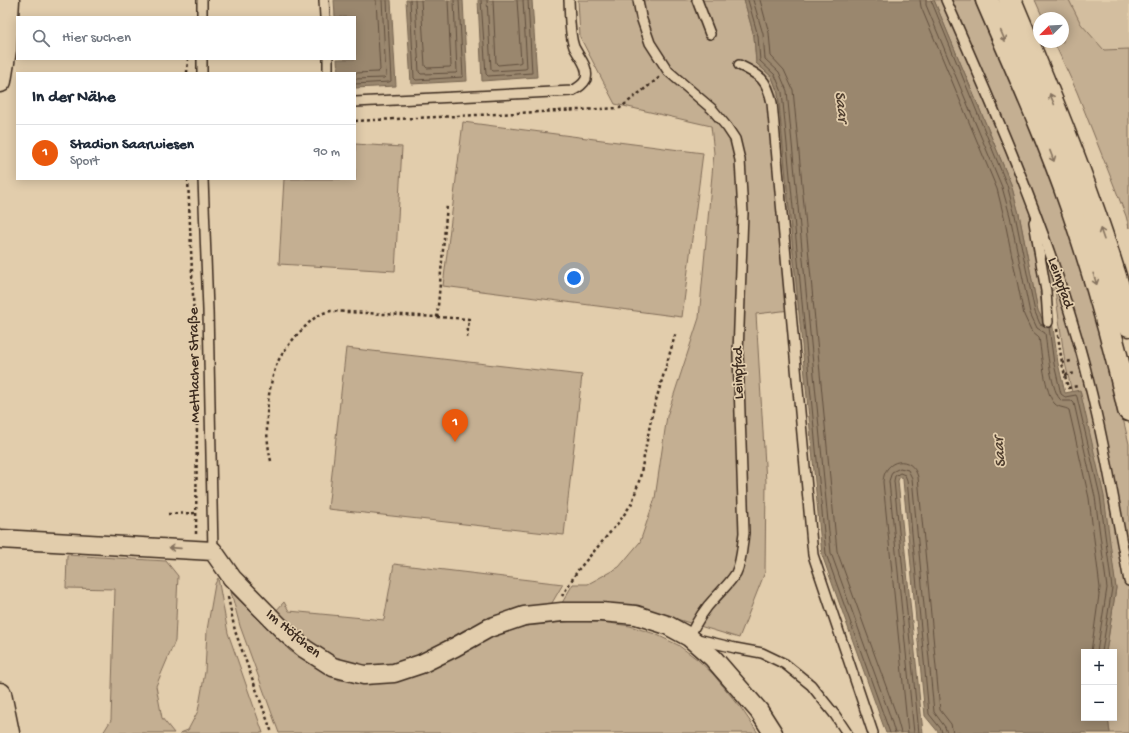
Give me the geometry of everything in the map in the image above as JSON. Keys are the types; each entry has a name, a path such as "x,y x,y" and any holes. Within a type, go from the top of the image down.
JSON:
{"main road":[{"path":"0,80 5,50 8,0"},
{"path":"987,0 1037,116 1071,204 1098,290 1129,410"},
{"path":"1010,0 1054,105 1087,191 1116,277 1129,325"},
{"path":"0,694 8,733"}],"street":[{"path":"0,540 205,550"},
{"name":"Im Höfchen","path":"205,550 286,632 305,649 333,667 364,675 394,673 421,664 455,648 489,628 524,616 551,613 601,612 636,615 667,625 689,637"},
{"path":"689,637 714,658 759,711 773,733"}],"lane":[{"path":"202,0 202,16"},
{"path":"324,0 325,16"},
{"path":"356,102 572,91 583,85 586,78 586,68 574,46 571,34 568,0"},
{"name":"Leinpfad","path":"638,0 641,17 650,43 668,71 712,109 728,127 735,139 740,160 743,213 738,354 744,533 736,572 728,585 714,599 698,619 689,637"},
{"path":"697,0 710,34"},
{"name":"Leinpfad","path":"946,0 998,117 1030,197 1069,310 1083,359 1103,441 1129,581"},
{"path":"202,60 202,72"},
{"path":"328,60 328,72"},
{"path":"740,65 757,74 768,88 772,103 813,555 868,713 873,733"},
{"name":"Mettlacher Straße","path":"203,180 208,310 205,550"},
{"path":"1030,197 1046,291 1048,322"},
{"path":"689,637 762,653 785,664 811,685 847,733"}],"path":[{"path":"187,72 188,60"},
{"path":"356,121 620,108 668,71"},
{"path":"188,180 196,346"},
{"path":"437,317 447,205"},
{"path":"271,461 267,419 269,394 276,365 295,336 314,318 323,312 331,311 469,320 467,338"},
{"path":"1057,328 1062,363 1068,388 1077,386"},
{"path":"551,613 578,570 619,522 632,503 640,478 652,414 676,332"},
{"path":"1062,363 1070,362"},
{"path":"1065,375 1074,374"},
{"path":"197,420 196,513 205,550"},
{"path":"168,514 196,513"},
{"path":"226,592 235,631 272,733"}],"shaded area":[{"path":"578,0 744,0 754,36 756,63 772,77 778,93 799,309 756,314 766,482 765,572 739,638 634,606 559,608 573,584 588,584 619,567 640,542 655,498 667,416 699,318 714,153 711,126 615,104 580,37"},
{"path":"934,0 974,0 1030,121 1091,281 1129,444 1129,733 1110,733 1108,721 1117,721 1117,649 1106,649 1116,588 1080,391 1072,392 1065,363 1055,290 1040,292 1044,323 1038,311 1019,214 1011,184"},
{"path":"1035,0 1069,0 1081,24 1104,50 1129,49 1129,228 1126,216 1077,92 1057,48 1069,48 1069,12 1040,12"},
{"path":"1069,0 1129,0 1129,49 1104,50 1081,24"},
{"path":"463,122 703,153 682,317 443,286"},
{"path":"356,144 402,147 395,271 279,264 284,180 356,180"},
{"path":"346,348 582,375 564,535 328,509"},
{"path":"67,555 166,561 178,576 175,641 156,686 162,718 174,733 103,733 111,720 115,589 66,588"},
{"path":"394,564 563,584 549,608 487,621 464,630 417,657 394,666 366,667 341,662 324,654 275,612 284,602 289,611 384,620"},
{"path":"218,578 228,633 263,733 180,733 188,730 198,711 205,672 207,630 215,584"},
{"path":"231,592 290,651 339,680 380,682 500,631 527,626 574,621 602,622 630,626 655,634 678,645 697,659 713,674 741,708 758,733 279,733 240,626"}],"water":[{"path":"334,0 391,0 396,86 356,88 356,72 338,72 337,60 356,60 356,16 335,16"},
{"path":"406,0 463,0 467,81 411,84"},
{"path":"478,0 532,0 537,77 482,81"},
{"name":"Saar","path":"744,0 934,0 1011,184 1019,214 1038,311 1044,322 1052,321 1058,363 1065,393 1080,390 1104,496 1116,588 1106,649 1081,649 1081,721 1108,721 1110,733 939,733 925,716 903,478 901,477 898,481 923,733 886,733 822,555 778,93 772,77 756,63 754,36"}],"place":[{"name":"Stadion Saarwiesen","path":"455,442"}]}
